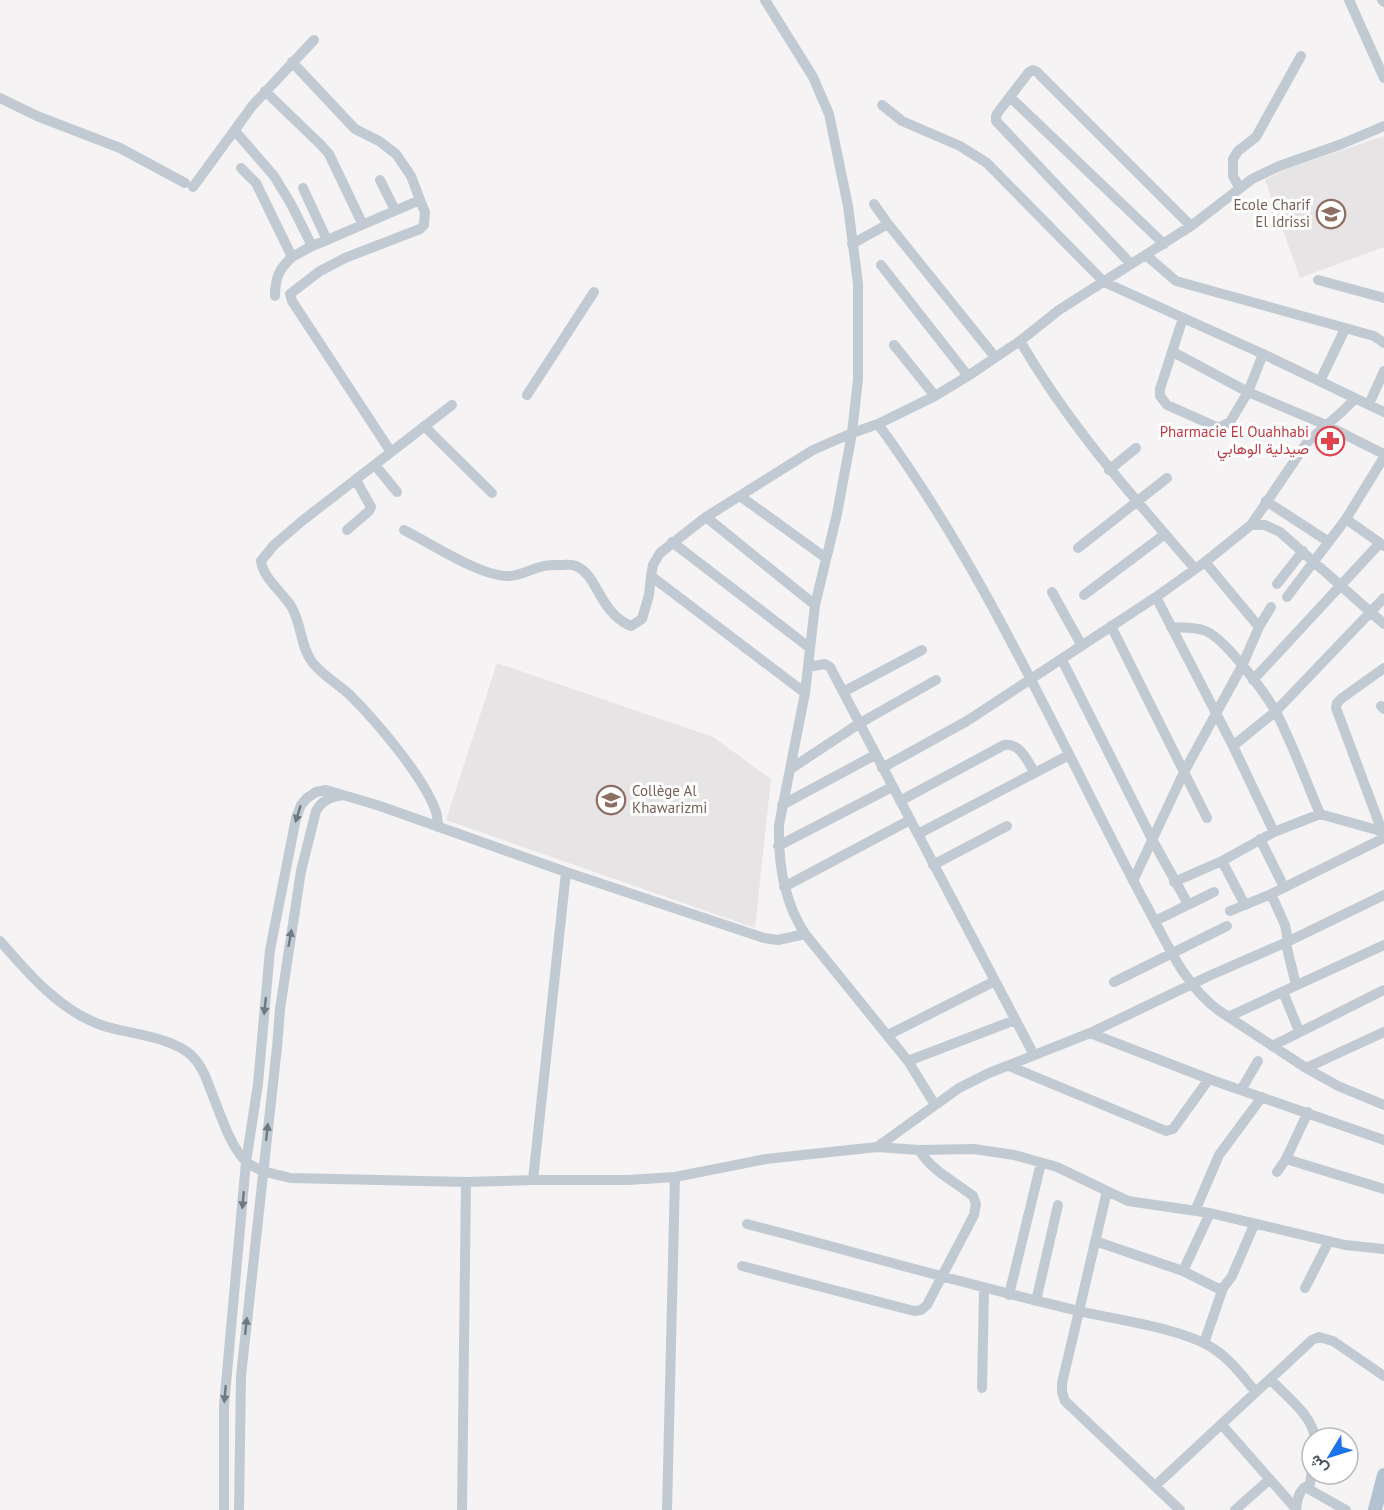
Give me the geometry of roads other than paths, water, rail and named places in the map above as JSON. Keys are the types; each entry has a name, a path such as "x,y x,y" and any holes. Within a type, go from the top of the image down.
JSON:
{"main road":[{"path":"1375,1510 1384,1474"}],"street":[{"path":"765,0 813,77 829,114 848,206 858,284 858,379 852,433 837,514 815,605 805,693 779,825 778,846 784,888 795,919 805,934 908,1061 935,1106"},
{"path":"1349,0 1384,78"},
{"path":"0,98 37,116 120,147 189,185 252,105 314,39"},
{"path":"1239,187 1233,176 1233,159 1238,151 1256,137 1301,56"},
{"path":"292,63 354,129 379,141 396,154 411,176 425,216 424,225 420,229 345,258 321,271 290,294 292,301 391,452"},
{"path":"1131,264 1001,128 996,116 1029,72 1033,70 1037,72 1191,226"},
{"path":"265,91 329,154 362,223"},
{"path":"1010,97 1164,244"},
{"path":"882,105 903,121 960,146 987,163 1104,282 1384,412"},
{"path":"404,530 472,566 507,577 548,565 572,565 580,568 589,578 610,612 631,626 642,619 649,595 653,565 660,553 706,517 813,450 878,424 935,396 968,376 1020,341 1059,310 1191,226 1252,179 1279,166 1384,126"},
{"path":"234,130 274,176 312,246"},
{"path":"241,168 256,183 292,257"},
{"path":"380,180 395,210"},
{"path":"303,188 327,240"},
{"path":"275,296 275,283 280,269 292,257 362,223 420,200"},
{"path":"874,204 995,357"},
{"path":"852,244 888,224"},
{"path":"1147,256 1176,281 1383,339"},
{"path":"881,265 968,376"},
{"path":"1318,280 1384,298"},
{"path":"527,395 594,292"},
{"path":"1183,318 1160,389 1162,400 1167,405 1219,428 1230,422 1248,392 1263,354"},
{"path":"1320,381 1345,329"},
{"path":"1020,341 1056,400 1109,470 1195,569"},
{"path":"894,345 935,396"},
{"path":"1173,352 1248,392 1326,426 1384,456 1346,519 1287,597"},
{"path":"1369,404 1384,371"},
{"path":"882,768 967,722 1205,562 1251,525 1306,444 1340,415 1355,398"},
{"path":"438,827 436,811 428,795 386,737 349,695 311,661 305,650 294,611 262,567 261,561 274,545 452,405"},
{"path":"878,424 906,464 981,585 1133,881 1171,952 1192,985 1207,1002 1306,1068 1338,1086 1384,1105"},
{"path":"424,426 492,493"},
{"path":"1109,470 1136,448"},
{"path":"375,465 397,492"},
{"path":"1078,548 1167,478"},
{"path":"347,530 371,507 356,480"},
{"path":"740,496 826,558"},
{"path":"1266,501 1329,542"},
{"path":"706,517 815,605"},
{"path":"1253,680 1382,545 1346,519"},
{"path":"1251,525 1265,525 1272,528 1303,551 1384,624"},
{"path":"1084,595 1165,534"},
{"path":"672,542 810,648"},
{"path":"1276,584 1303,551"},
{"path":"1205,562 1259,627"},
{"path":"651,576 805,693"},
{"path":"1052,592 1082,646"},
{"path":"1156,597 1233,746 1274,832"},
{"path":"1233,746 1275,712 1384,598"},
{"path":"1133,881 1184,771 1242,666 1259,627 1271,607"},
{"path":"1111,626 1207,818"},
{"path":"1171,627 1203,630 1213,634 1242,666 1275,712 1320,814"},
{"path":"843,692 922,650"},
{"path":"1062,660 1174,882 1188,904"},
{"path":"808,667 821,664 830,667 1034,1055"},
{"path":"1383,834 1336,708 1342,698 1384,668"},
{"path":"792,768 860,723 936,680"},
{"path":"900,801 1004,746 1010,745 1019,749 1035,773"},
{"path":"782,805 875,755"},
{"path":"918,834 1069,755"},
{"path":"778,846 892,787"},
{"path":"224,1510 224,1406 246,1162 258,1084 270,950 296,818 301,805 316,792 326,790 764,938 778,940 805,934"},
{"path":"239,1510 241,1376 286,959 302,871 316,811 328,798 343,795"},
{"path":"1174,882 1222,861 1274,832 1320,814 1383,834"},
{"path":"784,888 910,820"},
{"path":"933,865 1007,826"},
{"path":"1230,911 1271,894 1383,834"},
{"path":"1260,839 1284,886"},
{"path":"1222,861 1245,905"},
{"path":"533,1180 566,872"},
{"path":"1155,921 1214,892"},
{"path":"1271,894 1285,925 1287,948 1296,985"},
{"path":"877,1147 959,1088 1090,1033 1384,895"},
{"path":"1114,982 1227,926"},
{"path":"0,941 38,982 70,1009 106,1026 165,1042 188,1052 202,1069 232,1140 246,1162 262,1171 298,1178 466,1182 628,1180 675,1177 774,1158 877,1147 919,1150 974,1149 1014,1155 1064,1170 1128,1201 1210,1213 1329,1241 1384,1250"},
{"path":"1228,1017 1384,945"},
{"path":"888,1035 994,981"},
{"path":"1272,1046 1384,990"},
{"path":"1283,992 1299,1031"},
{"path":"908,1061 1015,1020"},
{"path":"1306,1068 1384,1032"},
{"path":"1090,1033 1209,1079 1384,1140"},
{"path":"1241,1090 1258,1061"},
{"path":"1009,1066 1166,1131 1173,1129 1209,1079"},
{"path":"1195,1211 1212,1166 1262,1097"},
{"path":"1277,1172 1286,1159 1308,1112"},
{"path":"742,1266 914,1311 921,1310 927,1305 974,1215 976,1204 973,1196 928,1164 919,1150"},
{"path":"1286,1159 1384,1190"},
{"path":"1009,1295 1041,1163"},
{"path":"667,1510 675,1177"},
{"path":"462,1510 466,1182"},
{"path":"1107,1191 1062,1383 1062,1392 1065,1401 1179,1510"},
{"path":"1036,1301 1058,1204"},
{"path":"1183,1271 1210,1213"},
{"path":"747,1224 941,1275 984,1289 1179,1333 1204,1343 1224,1357 1256,1392"},
{"path":"1204,1343 1223,1288 1232,1276 1254,1225"},
{"path":"1095,1241 1183,1271 1217,1288 1223,1288"},
{"path":"1305,1288 1329,1241"},
{"path":"982,1388 984,1289"},
{"path":"1155,1486 1312,1340 1319,1337 1333,1341 1384,1376"},
{"path":"1270,1379 1312,1426"},
{"path":"1222,1425 1296,1509"},
{"path":"1235,1510 1270,1479"},
{"path":"1296,1509 1300,1490 1305,1487 1346,1510"}],"place":[{"name":"Ecole Charif El Idrissi","path":"1331,214"},
{"name":"Pharmacie El Ouahhabi صيدلية الوهابي","path":"1330,441"},
{"name":"Collège Al Khawarizmi","path":"611,800"}]}
